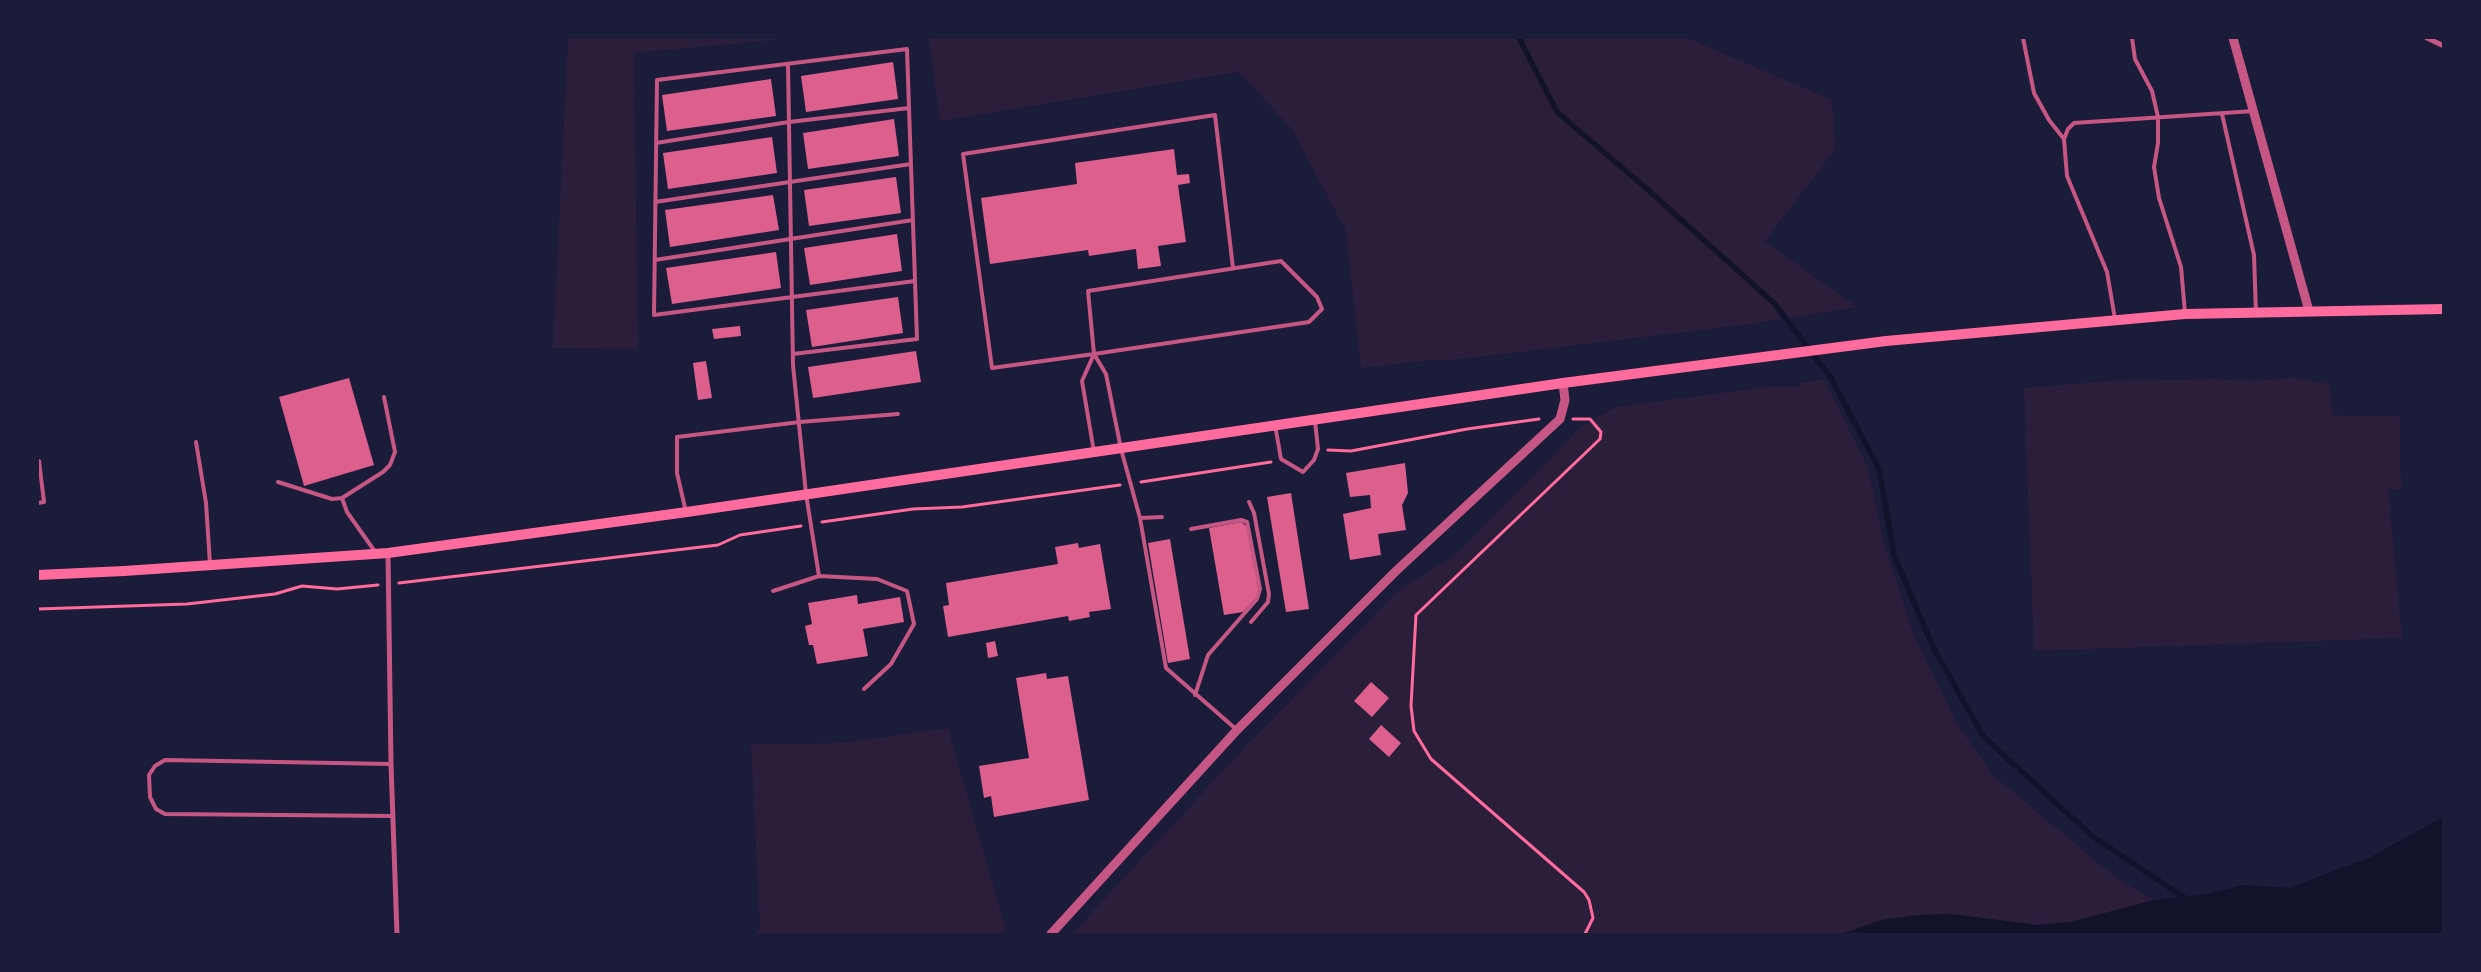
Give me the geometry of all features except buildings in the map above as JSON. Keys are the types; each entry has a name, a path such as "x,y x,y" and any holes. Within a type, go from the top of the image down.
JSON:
{"main road":[{"path":"38,575 388,553 686,512 1563,384 1886,341 2186,314 2444,309"}],"street":[{"path":"2233,38 2309,311"},
{"path":"2427,38 2444,46"},
{"path":"1051,934 1237,730 1396,571 1560,418 1565,400 1563,384"},
{"path":"388,553 391,764 397,934"}],"lane":[{"path":"2023,38 2034,92 2042,109 2064,139 2067,176 2107,272 2115,320"},
{"path":"2132,38 2135,59 2152,92 2158,118 2158,143 2154,167 2159,198 2182,267 2186,314"},
{"path":"793,354 917,339 913,220 907,49 657,80 654,315 915,281"},
{"path":"788,65 793,354 806,494 820,576"},
{"path":"656,143 789,122 909,108"},
{"path":"2064,139 2074,123 2254,111"},
{"path":"2222,114 2254,254 2256,313"},
{"path":"1233,268 1215,115 963,154 992,368 1094,354 1309,322 1322,310 1317,297 1281,261 1088,291 1094,354 1106,374 1121,449 1132,483 1140,518 1166,668 1237,730"},
{"path":"656,202 911,164"},
{"path":"655,260 913,220"},
{"path":"1094,354 1082,381 1094,452"},
{"path":"278,482 332,499 342,498 383,472 393,459 394,443 384,397"},
{"path":"686,512 677,473 677,438 800,422 898,414"},
{"path":"1275,425 1281,459 1303,472 1314,460 1318,449 1315,420"},
{"path":"196,442 206,503 210,564"},
{"path":"38,461 44,502 38,503"},
{"path":"342,498 347,512 376,554"},
{"path":"1249,502 1254,514 1269,594 1268,602 1252,622"},
{"path":"1140,518 1162,517"},
{"path":"1191,529 1241,520 1247,522 1260,589 1257,598 1208,655 1196,694"},
{"path":"773,591 820,576 877,579 907,591 914,624 891,664 864,689"},
{"path":"391,764 165,760 155,766 149,775 150,797 156,809 165,814 393,816"}],"path":[{"path":"1585,934 1593,918 1589,900 1584,892 1431,760 1414,731 1411,706 1416,615 1600,439 1601,432 1590,419"},
{"path":"1318,449 1351,452 1467,429 1533,420"},
{"path":"38,609 187,604 275,594 302,586 337,589 389,584 718,545 740,536 810,524 913,509 962,507 1254,466 1281,459"}],"shaded area":[{"path":"568,38 795,38 634,53 638,349 553,348"},
{"path":"929,38 1687,38 1832,100 1835,150 1765,241 1857,307 1751,324 1462,359 1422,361 1361,368 1346,231 1292,129 1238,72 940,121"},
{"path":"2292,378 2330,384 2332,415 2400,416 2401,490 2388,489 2402,638 2034,651 2024,388 2110,381 2214,379 2252,381"},
{"path":"1824,379 1868,468 1884,544 1913,633 1957,724 1993,775 2116,878 2154,900 2071,922 2038,925 1950,914 1919,915 1881,920 1842,934 1072,934 1229,764 1397,591 1458,553 1582,426 1615,407 1766,387 1800,387 1799,383"},
{"path":"948,728 1006,930 1002,934 755,934 760,928 751,744 840,743"},
{"path":"2443,817 2443,934 1842,934 1881,920 1919,915 1950,914 2038,925 2071,922 2154,900 2208,894 2242,885 2289,888 2371,857"}],"waterway":[{"path":"1519,38 1557,112 1647,189 1775,304 1831,378 1879,469 1894,555 1933,647 1983,736 2092,836 2188,900"}]}
